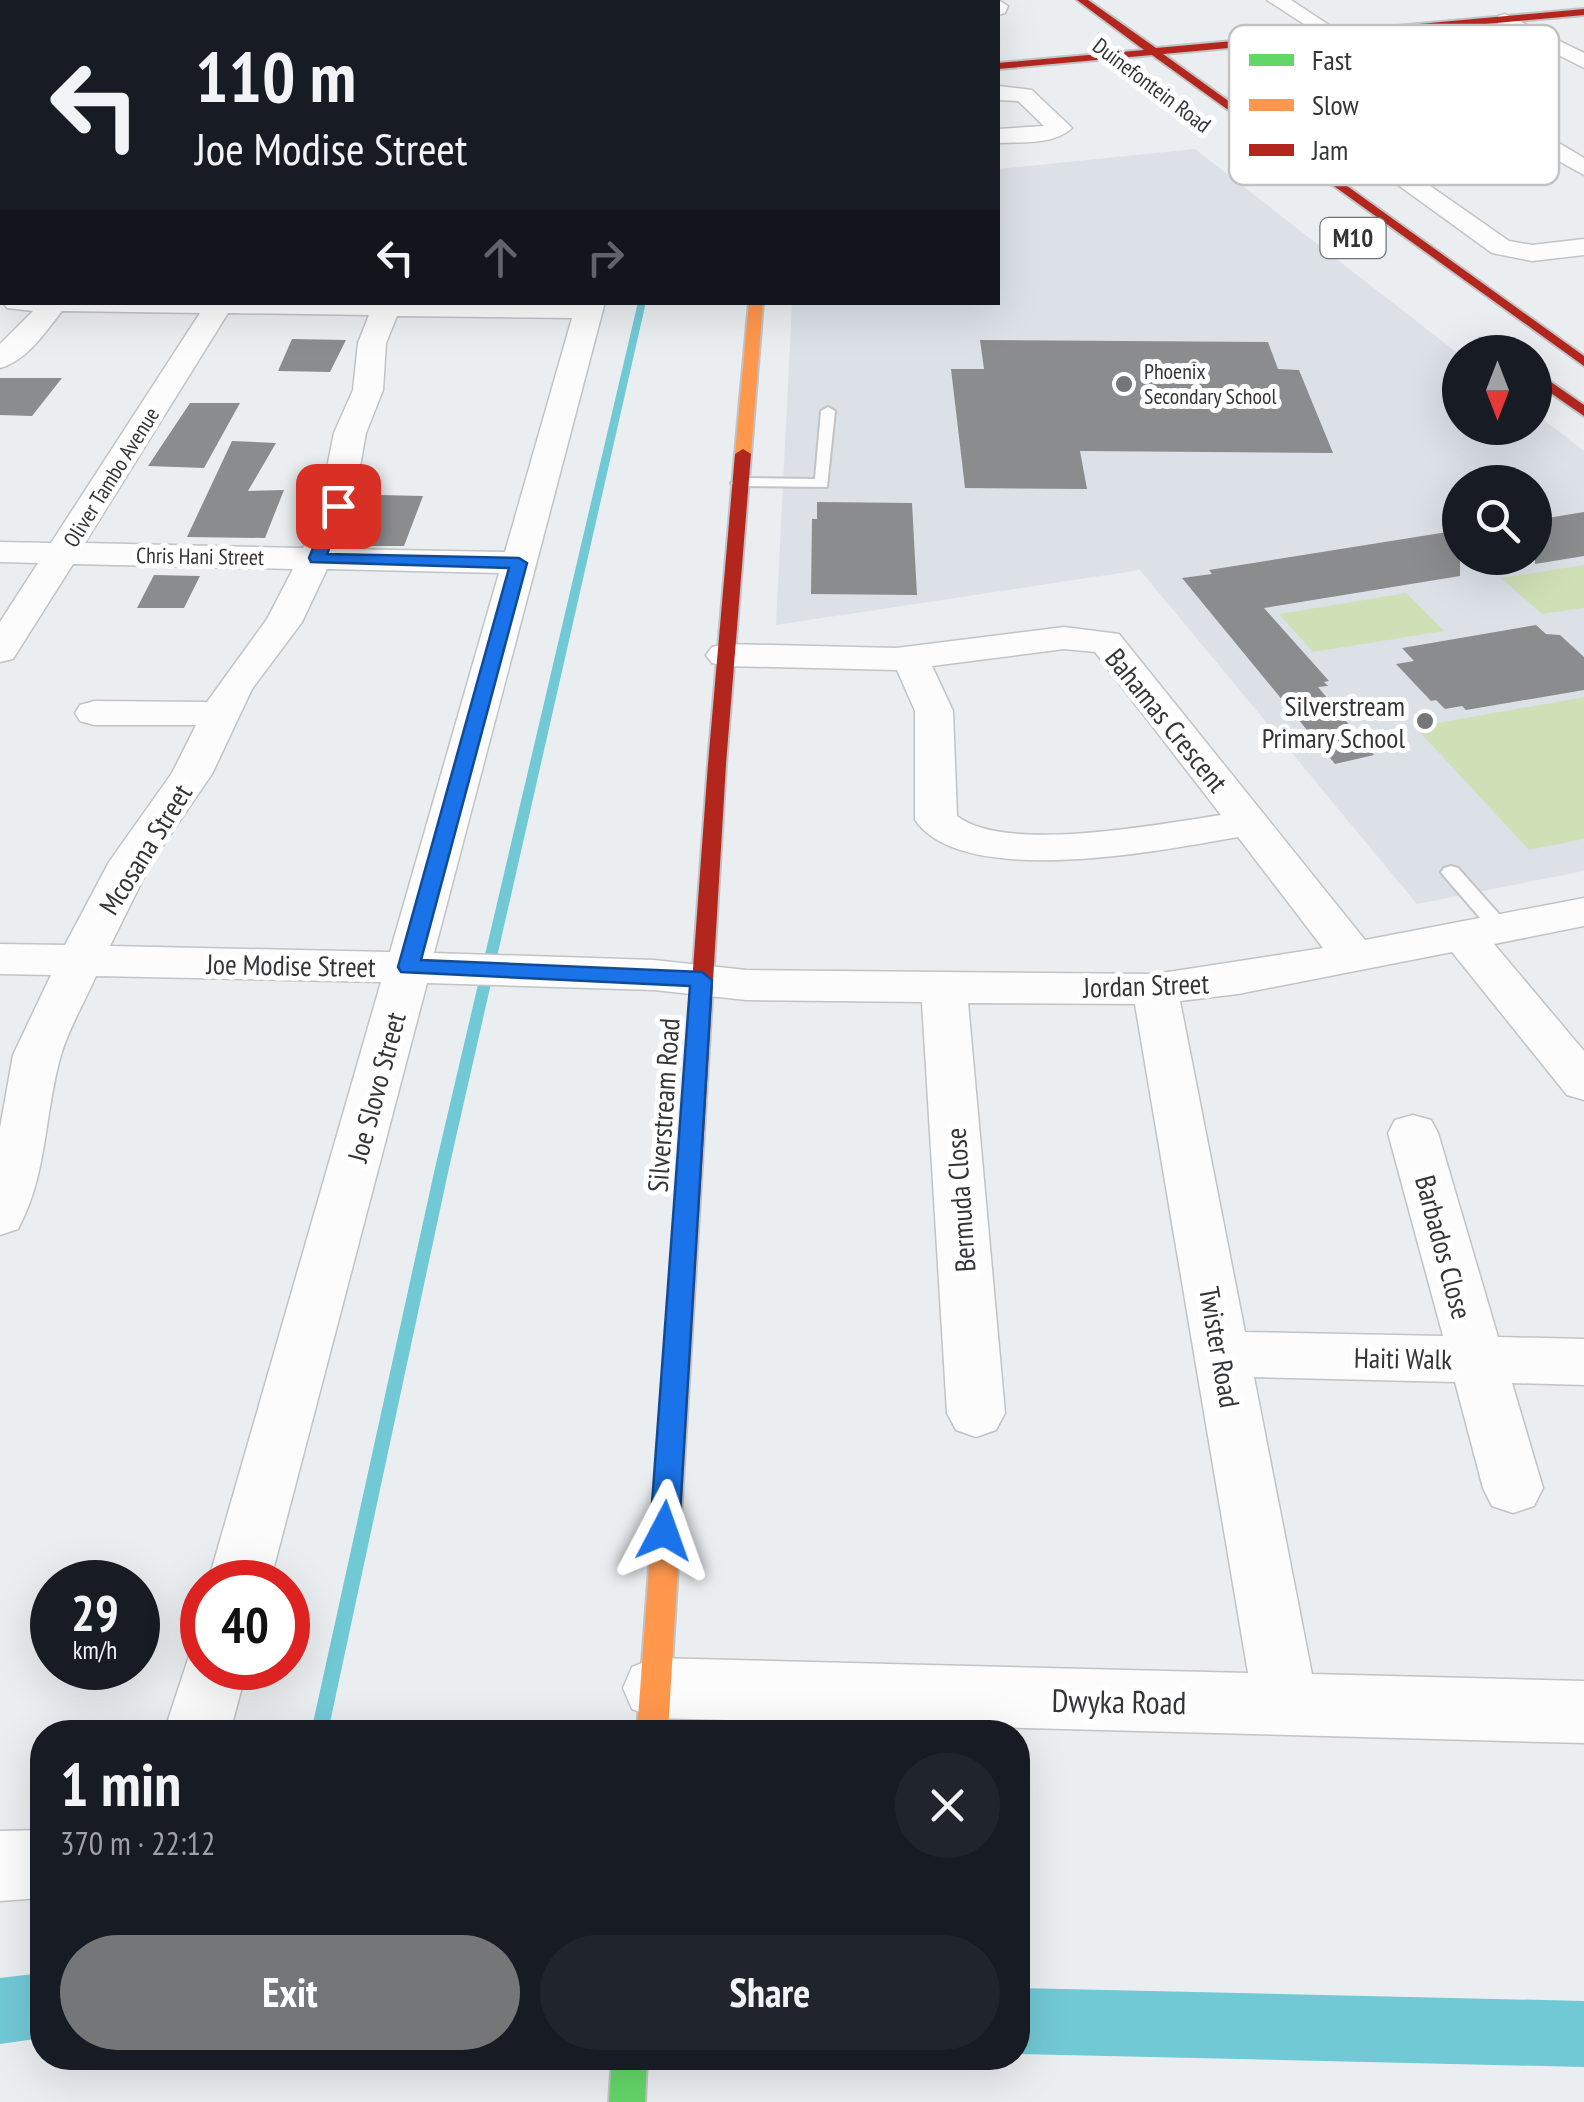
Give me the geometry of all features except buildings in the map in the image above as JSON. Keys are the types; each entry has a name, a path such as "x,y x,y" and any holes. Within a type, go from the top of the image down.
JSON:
{"street":[{"name":"Duinefontein Road","path":"1082,0 1229,105"},
{"path":"1277,0 1318,25"},
{"path":"1447,25 1584,12"},
{"path":"1504,20 1514,25"},
{"name":"Duinefontein Road","path":"1083,33 1143,78"},
{"path":"1000,66 1229,45"},
{"path":"1559,49 1584,62"},
{"path":"1000,136 1058,130 1059,125 1007,93"},
{"path":"1559,148 1584,146"},
{"path":"1559,153 1584,168"},
{"name":"Duinefontein Road","path":"1340,185 1584,362"},
{"path":"1413,185 1501,247 1532,253 1584,247"},
{"path":"0,359 25,338 52,305"},
{"name":"Oliver Tambo Avenue","path":"0,651 219,305"},
{"path":"304,305 590,306"},
{"name":"Silverstream Road","path":"653,1710 725,656 756,305"},
{"name":"Mcosana Street","path":"0,1216 22,1145 37,1055 80,961 130,862 192,774 248,665 284,622 317,558 338,506 346,449 368,390 372,342 387,306"},
{"name":"Joe Slovo Street","path":"245,1560 590,306"},
{"path":"1552,388 1584,412"},
{"name":"Chris Hani Street","path":"0,552 519,563"},
{"name":"Bahamas Crescent","path":"725,656 910,658 1064,638 1106,642 1354,956"},
{"path":"910,658 934,711 936,820 951,836 988,844 1084,846 1134,842 1250,822"},
{"path":"94,713 221,714"},
{"name":"Jordan Street","path":"702,980 746,985 1154,989 1221,982 1584,912"},
{"path":"1481,932 1584,1083"},
{"name":"Joe Modise Street","path":"0,959 457,968 702,980"},
{"name":"Bermuda Close","path":"944,986 976,1413"},
{"name":"Twister Road","path":"1154,989 1286,1705"},
{"name":"Barbados Close","path":"1413,1133 1513,1488"},
{"name":"Haiti Walk","path":"1222,1354 1584,1362"},
{"path":"200,1720 209,1690"},
{"name":"Dwyka Road","path":"653,1710 1286,1705 1584,1712"},
{"path":"0,1866 30,1865"},
{"path":"627,2102 629,2070"}],"lane":[{"path":"739,483 822,484 828,411"},
{"path":"1451,872 1481,932"}],"shaded area":[{"name":"Phoenix Secondary School","path":"1195,149 1229,175 1229,185 1241,185 1442,341 1442,445 1552,445 1552,426 1584,451 1584,871 1417,904 1140,570 776,625 792,305 1000,305 1000,169"}],"green space":[{"path":"1584,565 1584,608 1542,614 1501,578 1552,575 1552,570"},
{"path":"1406,593 1444,631 1313,652 1279,614"},
{"path":"1584,697 1584,839 1529,850 1415,727"}],"waterway":[{"path":"322,1720 442,1168 641,305"},
{"path":"0,2011 30,2007"},
{"path":"1030,2021 1584,2034"}],"traffic: fast":[{"path":"627,2102 629,2070"}],"traffic: slow":[{"path":"743,454 756,305"},
{"path":"653,1720 687,1215"}],"traffic: jam":[{"path":"1082,0 1229,106"},
{"path":"1443,25 1584,12"},
{"path":"1000,66 1229,45"},
{"path":"1339,185 1584,362"},
{"path":"1552,388 1584,412"},
{"path":"687,1215 717,764 743,454"}],"place":[{"name":"Phoenix Secondary School","path":"1124,384"},
{"name":"Silverstream Primary School","path":"1425,721"}],"route":[{"path":"338,506 317,558 519,563 408,967 621,973 702,980 664,1531"}]}
